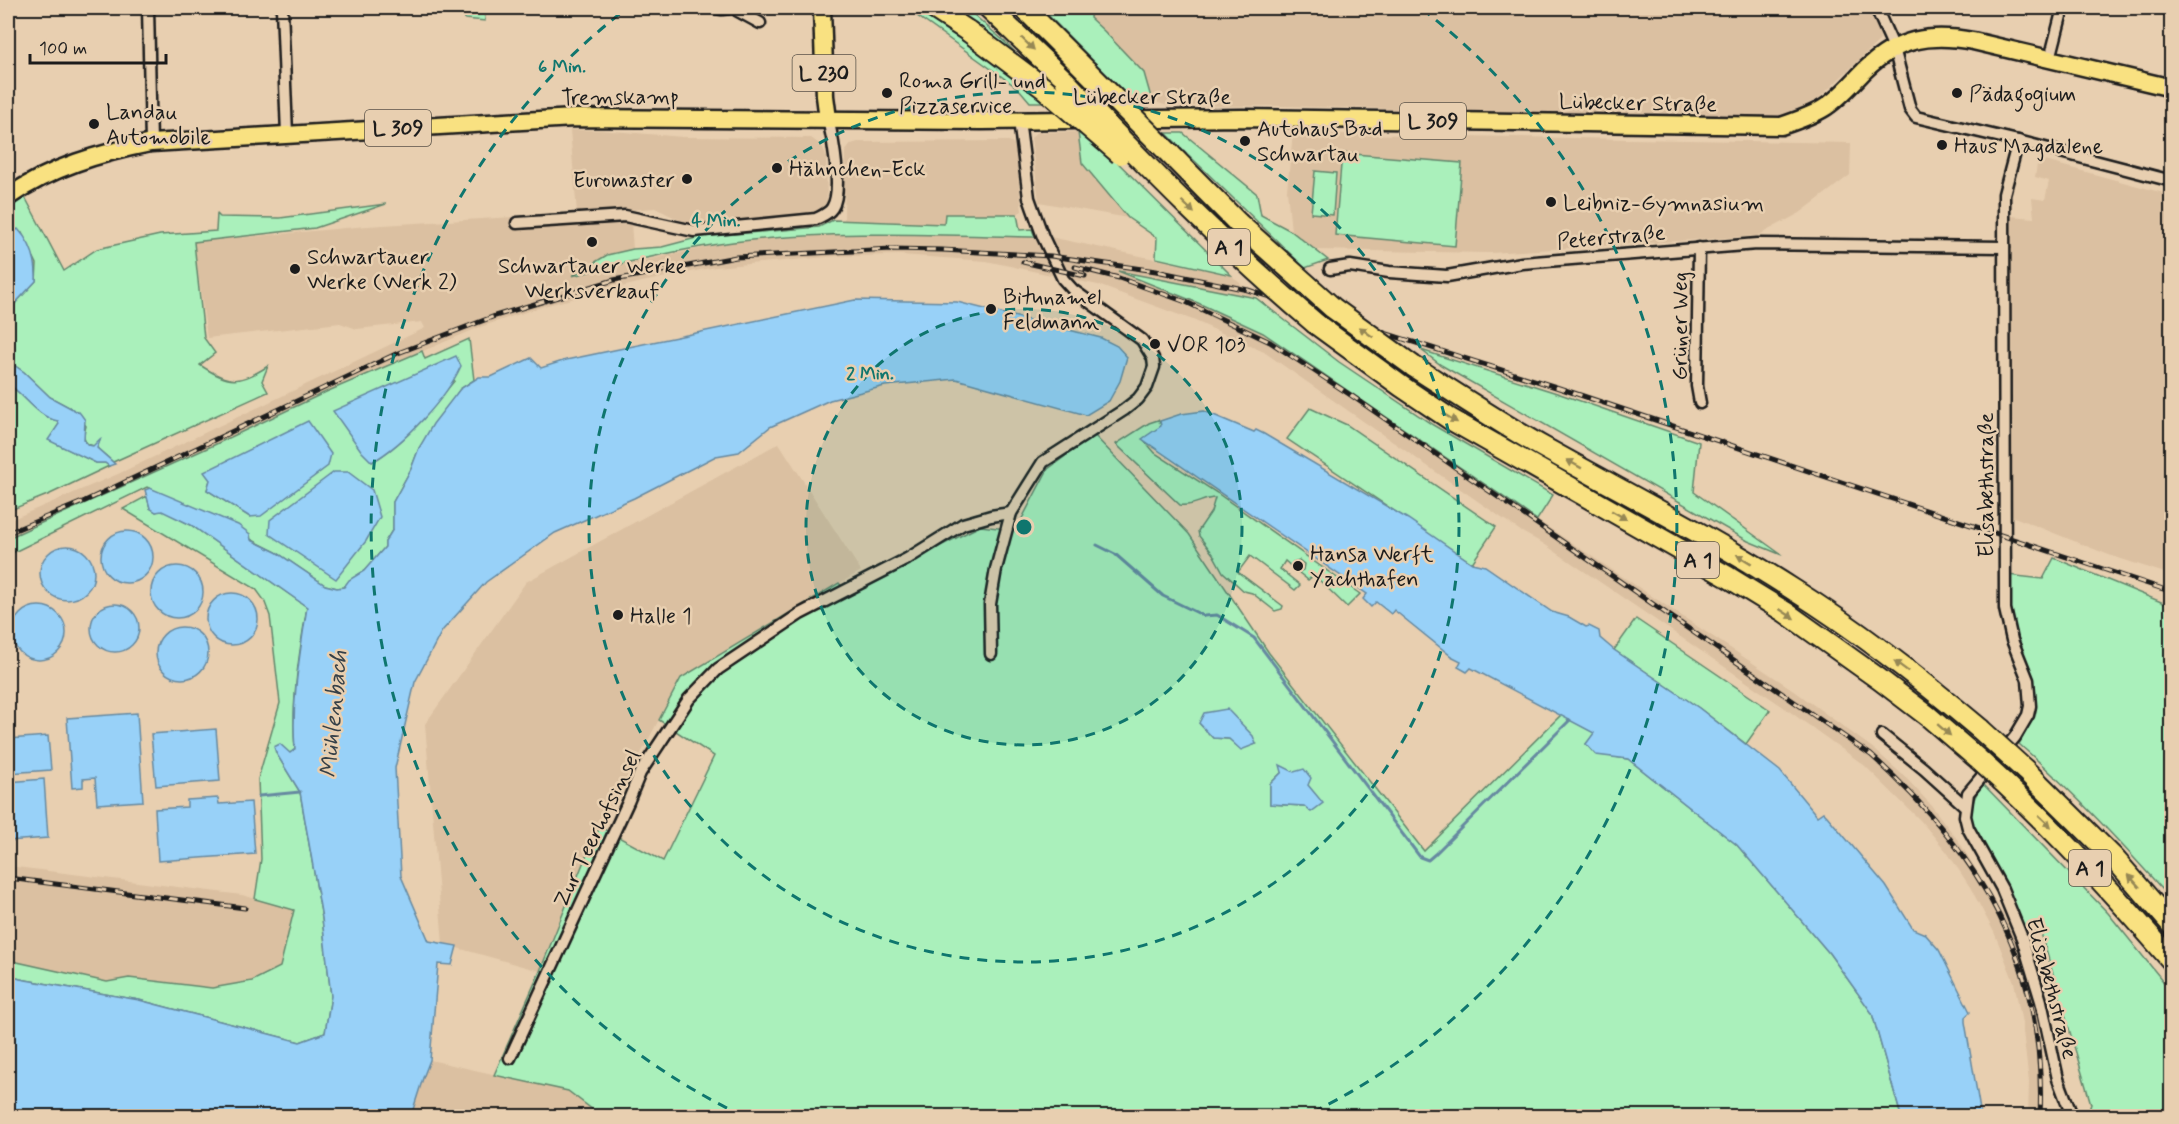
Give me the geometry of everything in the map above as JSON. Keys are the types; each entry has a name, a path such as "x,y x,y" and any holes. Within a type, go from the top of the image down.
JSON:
{"highway":[{"path":"933,8 1045,89 1122,156 1147,166"},
{"name":"A 1","path":"989,8 1066,82 1147,166 1275,289 1316,324 1450,419 1728,577 1785,612 1880,679 1978,759 2053,829 2097,874 2172,962"},
{"name":"A 1","path":"1024,8 1238,223 1333,308 1413,366 1539,445 1704,535 1795,590 1863,637 1936,692 2025,770 2113,857 2172,926"}],"main road":[{"name":"L 230","path":"822,8 828,119"},
{"name":"L 309","path":"1893,48 1932,37 1948,36 2172,88"},
{"name":"Lübecker Straße","path":"1019,120 1243,118 1781,126 1806,118 1826,107 1893,48"},
{"name":"Tremskamp","path":"151,142 574,118 1019,120"},
{"name":"L 309","path":"8,197 40,177 67,165 108,151 151,142"}],"street":[{"path":"148,8 151,142"},
{"path":"282,8 287,134"},
{"path":"716,8 730,8"},
{"path":"735,8 760,23"},
{"path":"1876,8 1893,48 1910,109 1916,117 2172,181"},
{"path":"2050,59 2063,8"},
{"path":"517,223 625,216 694,231 816,219 828,213 834,206 835,152 828,119"},
{"path":"991,654 990,604 996,569 1011,513 1043,462 1138,399 1147,387 1154,367 1154,358 1142,340 1073,290 1063,279 1048,250 1029,198 1019,120"},
{"name":"Elisabethstraße","path":"2018,141 2004,194 2005,609 2012,640 2028,680 2030,706 2028,716 2015,737 1968,793 1965,806 1968,828 2002,889 2022,938 2041,1001 2058,1078 2072,1116"},
{"name":"Peterstraße","path":"1330,269 1350,266 1389,272 1447,276 1522,263 1757,244 2004,248"},
{"name":"Grüner Weg","path":"1698,248 1697,386 1700,403"},
{"name":"Zur Teerhofsinsel","path":"510,1058 640,773 689,699 718,669 800,614 907,559 963,524 1011,513"},
{"path":"1882,735 1965,806"}],"shaded area":[{"path":"1091,8 1871,8 1879,25 1880,40 1819,98 1781,119 1277,106 1168,106 1152,101 1144,73 1090,18"},
{"path":"570,130 601,130 683,137 811,138 822,146 826,155 827,202 814,216 692,226 655,208 630,210 633,249 607,255 575,275 732,242 830,235 896,234 1050,237 1231,275 1256,298 1122,272 1263,333 1537,520 1789,687 1874,749 1905,777 1931,805 1960,843 2009,925 2016,941 2038,1019 2044,1082 2043,1116 2028,1116 2029,1082 2022,1023 2014,982 1994,932 1970,887 1947,852 1920,820 1864,765 1782,706 1544,544 1522,532 1264,352 1193,320 1098,285 986,261 901,255 838,256 715,267 642,282 547,305 480,327 326,392 8,538 8,521 118,474 425,328 422,322 357,329 340,323 207,338 194,242 367,226 577,213"},
{"path":"1038,132 1078,132 1082,163 1128,218 1039,202 1031,138"},
{"name":"Leibniz-Gymnasium","path":"1293,133 1851,143 1850,175 1800,213 1757,236 1491,253 1314,250 1291,231 1287,190"},
{"path":"1009,141 1015,148 1022,211 1017,214 946,214 944,224 844,220 845,152 851,144 858,142"},
{"path":"2038,159 2171,195 2171,575 2109,555 2009,515 2011,216 2034,218 2032,198 2045,200 2049,181 2035,177"},
{"path":"779,443 861,571 681,678 584,861 540,971 443,944 425,724 526,582"},
{"path":"8,866 242,895 322,918 300,1042 237,1025 8,975"},
{"path":"430,1060 568,1091 601,1116 411,1116"}],"green space":[{"path":"464,8 484,8 485,21 465,19"},
{"path":"906,8 914,8 1029,84 1052,102 1030,102 1019,89"},
{"path":"941,8 966,8 1034,71"},
{"path":"1041,8 1091,8 1090,18 1144,73 1152,101 1133,101"},
{"path":"1078,132 1087,132 1231,275 1156,258 1157,238 1128,218 1082,163"},
{"path":"1166,133 1183,133 1257,194 1261,215 1291,231 1328,260 1305,268"},
{"path":"1342,153 1462,163 1455,246 1335,235"},
{"path":"1315,171 1336,173 1333,215 1311,213"},
{"path":"25,197 64,271 97,249 160,235 216,231 217,214 220,217 280,218 386,204 315,228 194,242 204,338 215,353 200,365 219,376 234,380 249,377 268,366 262,381 268,392 113,462 97,448 100,440 94,446 85,441 86,426 71,408 50,397 24,372 8,361 8,311 36,281 37,264 22,233 8,244 8,210"},
{"path":"945,214 1017,214 1020,230 1032,229 1035,237 884,234 771,238 693,248 572,276 607,255 633,249 662,247 700,237 819,227 833,220 944,224"},
{"path":"1118,271 1256,298 1339,362 1433,425 1553,495 1537,520 1263,333 1198,303"},
{"path":"469,339 474,380 460,389 419,448 411,469 393,502 393,529 385,542 385,547 364,571 344,587 325,585 276,552 147,487 8,555 8,538 326,392 422,351 425,359","holes":["455,380 407,436 372,462","210,480 250,517 207,490"]},
{"path":"1421,350 1560,394 1699,442 1694,492 1782,555 1748,541 1441,365"},
{"path":"8,384 58,421 59,424 49,440 96,463 105,463 109,466 8,511"},
{"path":"1310,408 1347,425 1496,527 1472,563 1287,439"},
{"path":"1158,420 1162,426 1143,439 1155,453 1217,493 1360,594 1347,607 1314,575 1308,580 1298,572 1303,570 1304,564 1299,560 1293,562 1292,567 1285,561 1280,569 1300,585 1295,590 1250,556 1238,572 1283,606 1282,609 1275,611 1252,593 1244,591 1223,572 1199,536 1198,531 1211,512 1215,498 1190,505 1180,505 1116,444 1149,423"},
{"path":"1094,435 1189,534 1269,653 1424,851 1561,715 1595,733 1586,744 1595,754 1628,759 1737,845 1829,953 1872,1013 1901,1116 601,1116 568,1091 494,1075 600,827 663,861 714,756 659,720 681,678 839,583 847,593 980,526 1016,530 1048,469","holes":["1199,723 1256,744 1241,749 1229,739 1213,738","1282,772 1295,772 1322,803 1304,806 1270,804 1270,784"]},
{"path":"147,496 150,508 156,512 162,510 191,525 307,607 295,696 295,750 290,753 276,753 300,792 322,918 331,996 325,1033 300,1042 139,1000 8,975 8,960 107,982 129,978 212,988 252,981 280,967 294,910 255,899 261,859 258,779 280,703 270,616 264,600 256,589 123,509"},
{"path":"2054,558 2171,606 2171,899 2098,819 2019,744 2029,726 2035,697 2031,672 2008,606 2008,575 2043,579"},
{"path":"1636,619 1770,710 1746,744 1699,708 1614,650"},
{"path":"1983,784 2108,913 2171,991 2171,1116 2087,1116 2091,1104 2041,933 2021,925 1972,827 1973,804"}],"water":[{"path":"18,229 33,253 36,281 8,311 9,234"},
{"name":"Mühlenbach","path":"855,300 957,302 1101,338 1117,346 1127,357 1120,381 1109,401 1086,415 956,379 885,386 830,400 770,427 739,452 716,456 634,498 555,533 486,582 442,631 415,682 395,768 401,876 429,941 457,946 452,965 438,964 430,1060 411,1116 8,1116 8,975 139,1000 300,1042 325,1033 331,996 322,918 300,792 274,747 280,744 290,753 295,749 295,696 307,607 191,525 162,511 156,512 150,508 145,490 150,488 238,525 250,534 251,540 276,552 325,585 344,587 349,580 364,571 385,547 385,542 393,529 393,502 433,424 460,389 479,377 491,377 531,358 541,368 566,360"},
{"path":"456,356 461,366 435,406 397,444 372,462 362,452 333,411"},
{"path":"8,361 24,372 50,397 80,413 85,420 84,440 88,445 93,446 101,438 97,448 115,464 109,466 105,463 96,463 48,440 59,424 58,421 37,410 8,384"},
{"path":"1204,411 1264,434 1408,519 1472,563 1485,566 1552,612 1599,631 1600,638 1614,650 1699,708 1780,771 1817,816 1823,812 1827,816 1886,886 1913,929 1925,934 1939,950 1970,1012 1965,1017 1965,1022 1981,1116 1901,1116 1872,1013 1829,953 1737,845 1628,759 1596,755 1586,744 1594,733 1471,668 1467,672 1458,667 1461,661 1451,656 1394,610 1391,614 1376,602 1371,607 1363,599 1367,594 1142,439 1161,426 1160,421 1181,414"},
{"path":"308,421 331,454 328,466 261,516 250,517 207,490 210,480 204,472"},
{"path":"334,472 348,472 372,490 380,517 366,541 336,579 269,534 270,520"},
{"path":"122,531 132,531 146,538 153,557 146,576 132,583 122,583 112,579 105,572 101,562 101,552 105,542 112,535"},
{"path":"67,546 77,548 86,554 92,563 94,573 92,583 86,592 77,598 67,600 57,598 48,592 42,583 40,573 42,563 48,554 57,548"},
{"path":"172,566 182,566 196,573 203,592 196,611 182,618 172,618 162,614 155,607 151,597 151,587 155,577 162,570"},
{"path":"227,593 237,593 251,600 258,619 251,638 237,645 227,645 217,641 210,634 206,624 206,614 210,604 217,597"},
{"path":"110,604 120,604 132,611 139,623 139,633 132,645 120,652 110,652 95,641 91,633 91,623 102,608"},
{"path":"39,606 49,608 58,614 64,623 66,633 64,643 58,652 49,658 39,660 29,658 20,652 14,643 12,633 14,623 20,614 29,608"},
{"path":"177,627 187,627 201,634 208,653 201,672 187,679 177,679 167,675 160,668 156,658 156,648 160,638 167,631"},
{"path":"1227,709 1253,736 1256,744 1241,750 1229,739 1213,738 1199,723 1204,713"},
{"path":"137,713 143,801 97,804 95,778 83,779 83,787 72,788 67,718"},
{"path":"216,729 220,781 156,786 151,734"},
{"path":"48,736 51,770 8,773 8,739"},
{"path":"1280,765 1294,772 1304,769 1311,778 1308,785 1323,803 1311,812 1304,806 1270,804 1270,784 1282,772"},
{"path":"44,779 48,838 8,841 8,782"},
{"path":"218,798 219,804 251,802 255,854 158,861 155,809 187,807 187,800"}],"waterway":[{"path":"1097,545 1115,554 1163,596 1204,616 1217,615 1254,638 1420,857 1428,860 1570,720"},
{"path":"259,796 300,792"}],"railway":[{"path":"8,533 85,501 398,353 495,316 614,280 736,257 892,249 942,250 1051,256 1156,271 1248,290 1556,387 2172,592"},
{"path":"1023,262 1085,276"},
{"path":"1075,267 1119,278 1186,302 1270,342 1352,396 1871,755 1945,832 1975,873 1999,916 2019,962 2032,1010 2039,1061 2040,1116"},
{"path":"8,878 245,908"}],"place":[{"name":"Roma Grill- und Pizzaservice","path":"887,93"},
{"name":"Pädagogium","path":"1957,93"},
{"name":"Landau Automobile","path":"94,124"},
{"name":"Autohaus Bad Schwartau","path":"1245,141"},
{"name":"Haus Magdalene","path":"1942,145"},
{"name":"Hähnchen-Eck","path":"777,168"},
{"name":"Euromaster","path":"687,179"},
{"name":"Leibniz-Gymnasium","path":"1551,202"},
{"name":"Schwartauer Werke Werksverkauf","path":"592,242"},
{"name":"Schwartauer Werke (Werk 2)","path":"295,269"},
{"name":"Bitunamel Feldmann","path":"991,309"},
{"name":"VOR 103","path":"1155,344"},
{"name":"Hansa Werft Yachthafen","path":"1298,566"},
{"name":"Halle 1","path":"618,615"}]}
